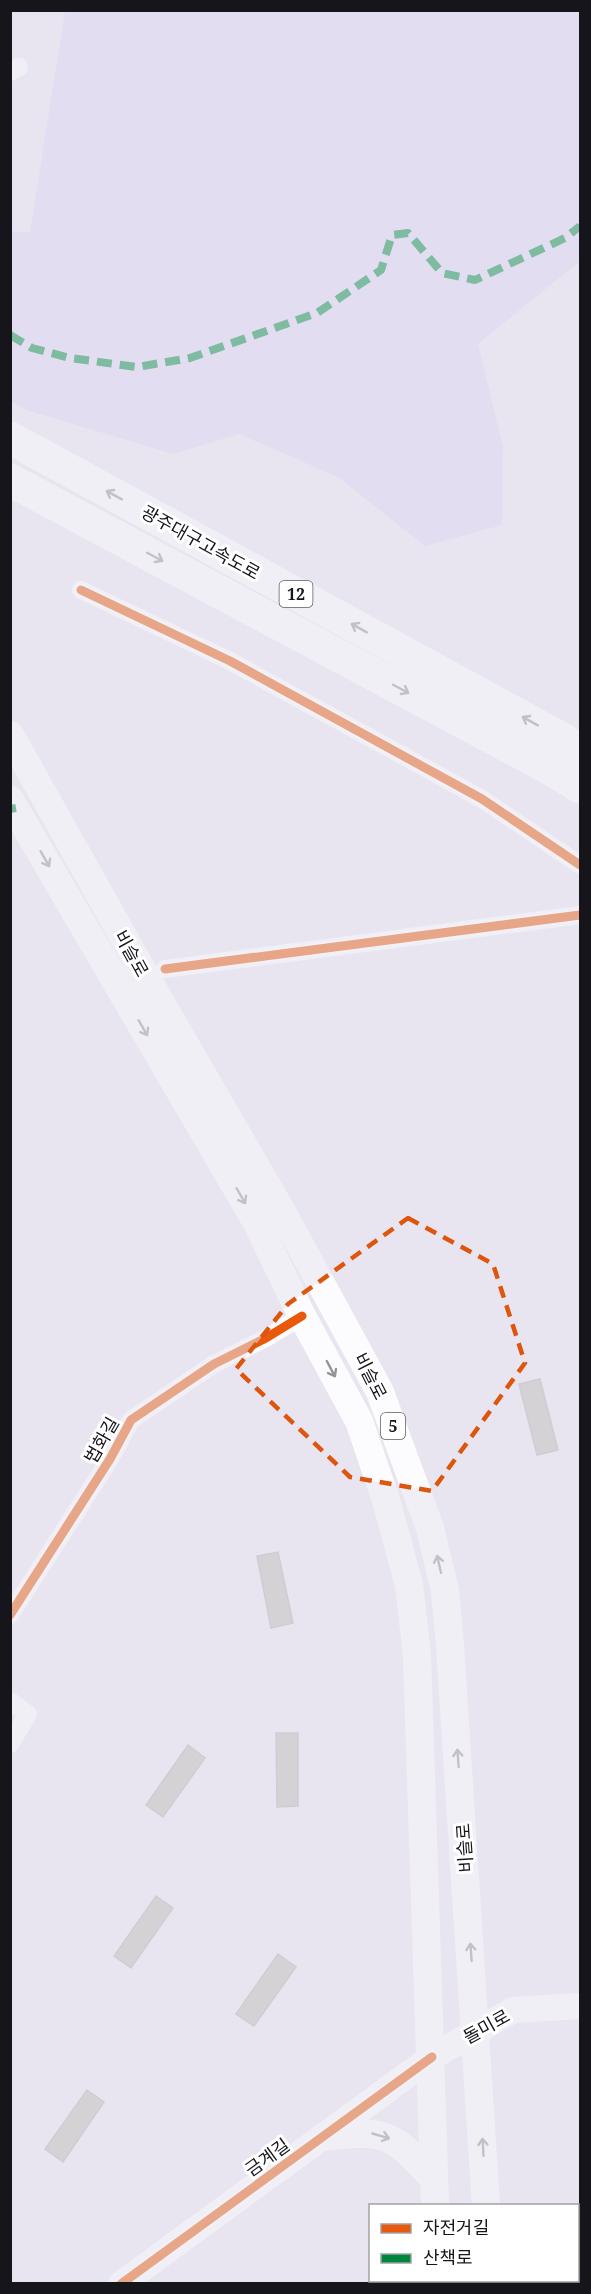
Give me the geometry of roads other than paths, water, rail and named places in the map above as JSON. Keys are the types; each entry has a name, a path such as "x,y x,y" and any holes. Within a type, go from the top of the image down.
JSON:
{"highway":[{"name":"광주대구고속도로","path":"10,438 564,740 580,751"},
{"name":"광주대구고속도로","path":"10,480 528,756 580,787"}],"main road":[{"name":"비슬로","path":"10,735 281,1210 380,1392 430,1528 445,1591 450,1646 486,2204"},
{"name":"비슬로","path":"10,800 257,1222 302,1316 359,1421 386,1500 409,1585 417,1655 432,2057 435,2204"},
{"path":"323,2137 359,2133 382,2134 406,2148 433,2178"}],"street":[{"path":"81,590 230,661 472,793 580,865"},
{"path":"165,969 580,915"},
{"name":"법화길","path":"10,1615 110,1459 131,1420 214,1364 266,1338 302,1316"},
{"path":"10,1701 28,1714 10,1744"},
{"name":"돌미로","path":"432,2057 513,2010 580,2006"},
{"name":"금계길","path":"121,2283 432,2057"}]}
